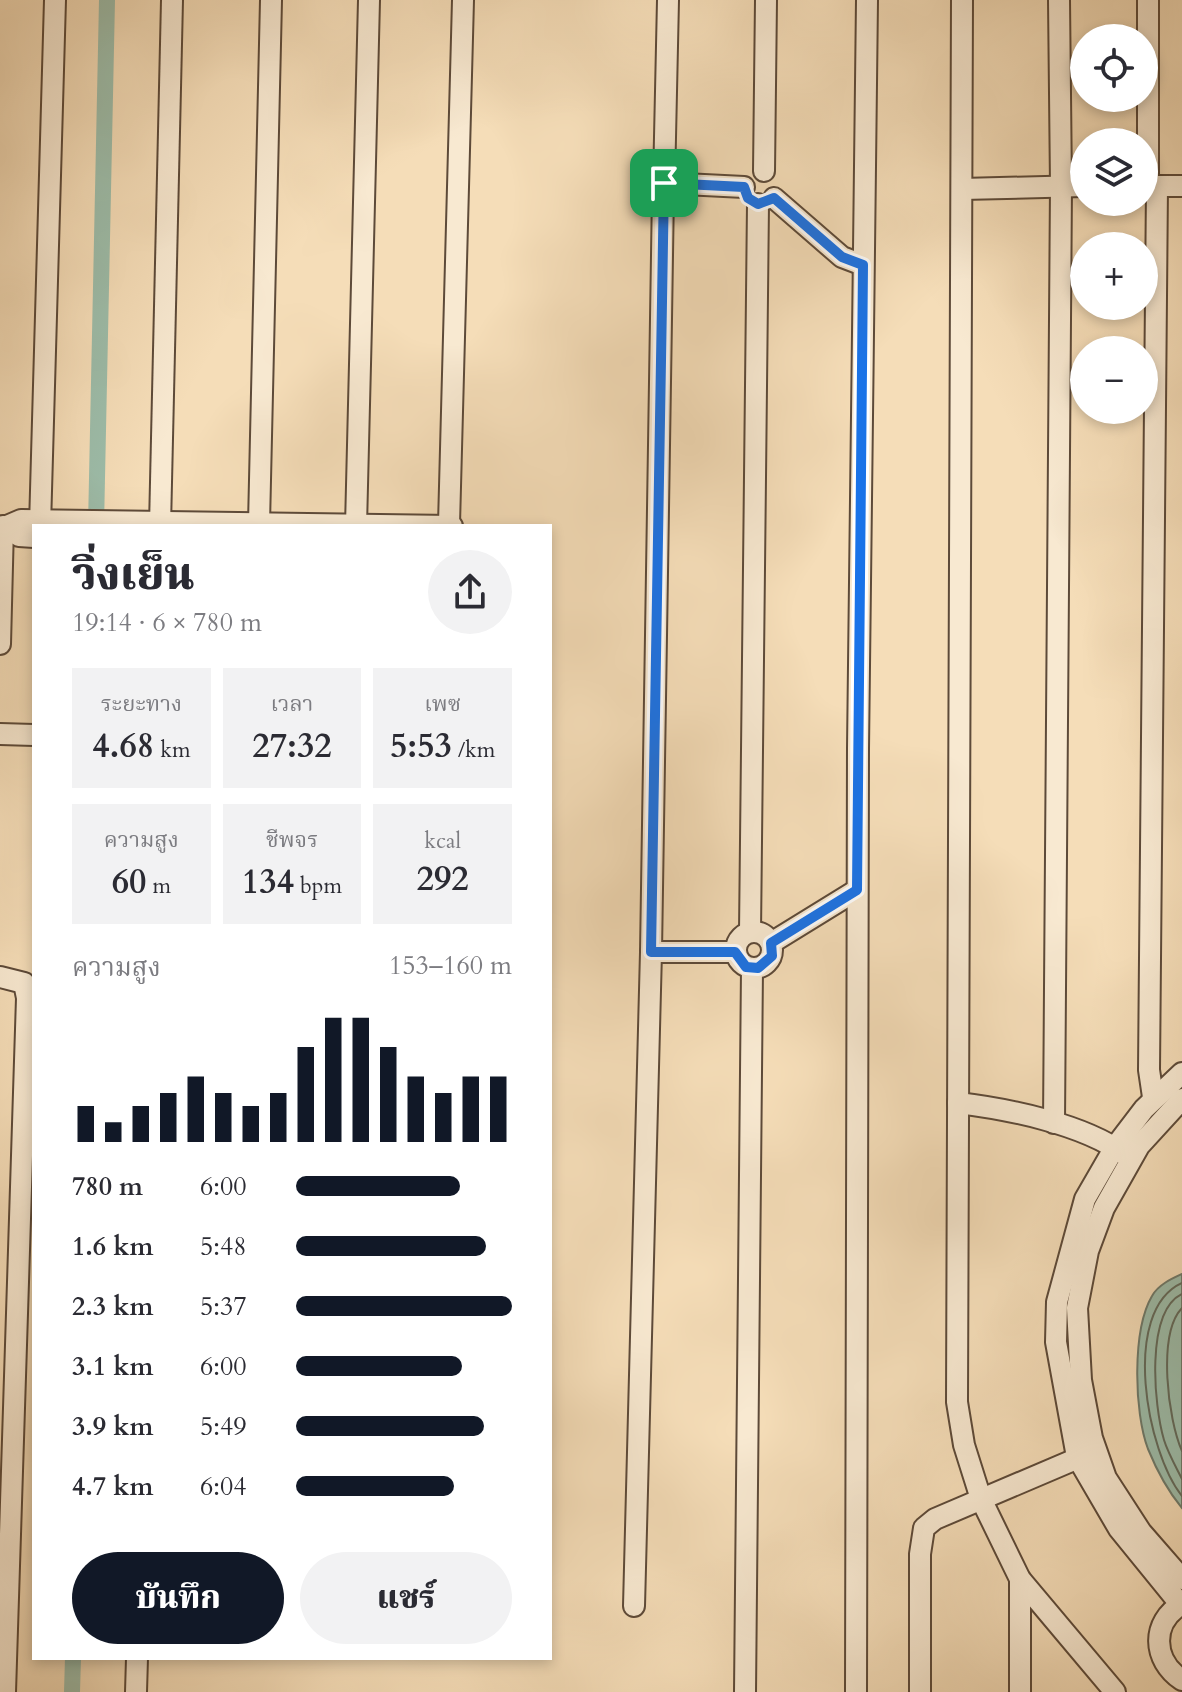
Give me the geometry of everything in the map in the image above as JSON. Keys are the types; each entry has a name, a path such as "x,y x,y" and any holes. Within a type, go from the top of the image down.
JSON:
{"street":[{"path":"38,524 55,0"},
{"path":"160,524 172,0"},
{"path":"270,524 271,0"},
{"path":"356,524 369,0"},
{"path":"451,524 463,0"},
{"path":"634,1606 651,952 668,0"},
{"path":"764,171 766,0"},
{"path":"856,1692 857,890 867,0"},
{"path":"962,0 957,1402 964,1445 981,1499 1020,1579 1115,1692"},
{"path":"1054,1123 1061,186 1059,0"},
{"path":"1148,0 1149,128"},
{"path":"764,171 748,176 744,187 748,198 766,201 842,257 863,265"},
{"path":"750,932 766,201 776,181 764,171"},
{"path":"664,183 744,187"},
{"path":"962,189 1070,186"},
{"path":"1158,186 1182,186"},
{"path":"1150,216 1149,1070 1153,1097"},
{"path":"54,524 131,524"},
{"path":"4,526 19,536 32,531"},
{"path":"0,644 4,526"},
{"path":"0,734 32,735"},
{"path":"771,943 857,890"},
{"path":"752,969 741,963 735,952 739,939 750,932 762,934 771,943"},
{"path":"752,969 769,962 771,943"},
{"path":"651,952 735,952"},
{"path":"745,1692 752,969"},
{"path":"0,977 24,983 27,998 5,1692"},
{"path":"1180,1684 1161,1657 1158,1642 1168,1614 1181,1604 1119,1529 1087,1454 1056,1342 1057,1302 1085,1199 1115,1147 1153,1097 1182,1073"},
{"path":"1182,1099 1139,1146 1104,1208 1088,1251 1077,1308 1087,1454 1141,1532 1182,1579"},
{"path":"958,1103 1003,1109 1054,1123 1115,1147 1132,1160"},
{"path":"920,1692 920,1554 924,1528 935,1519 1087,1454"},
{"path":"1020,1579 1020,1692"},
{"path":"136,1692 137,1660"}],"water":[{"path":"1182,1274 1182,1508 1163,1480 1148,1449 1140,1414 1137,1371 1141,1329 1152,1296 1169,1280"}],"waterway":[{"path":"96,524 107,0"},
{"path":"72,1692 73,1660"}],"route":[{"path":"664,183 744,187 748,198 758,204 774,198 842,257 863,265 857,890 771,943 769,962 752,969 741,963 735,952 651,952 664,183"}]}
